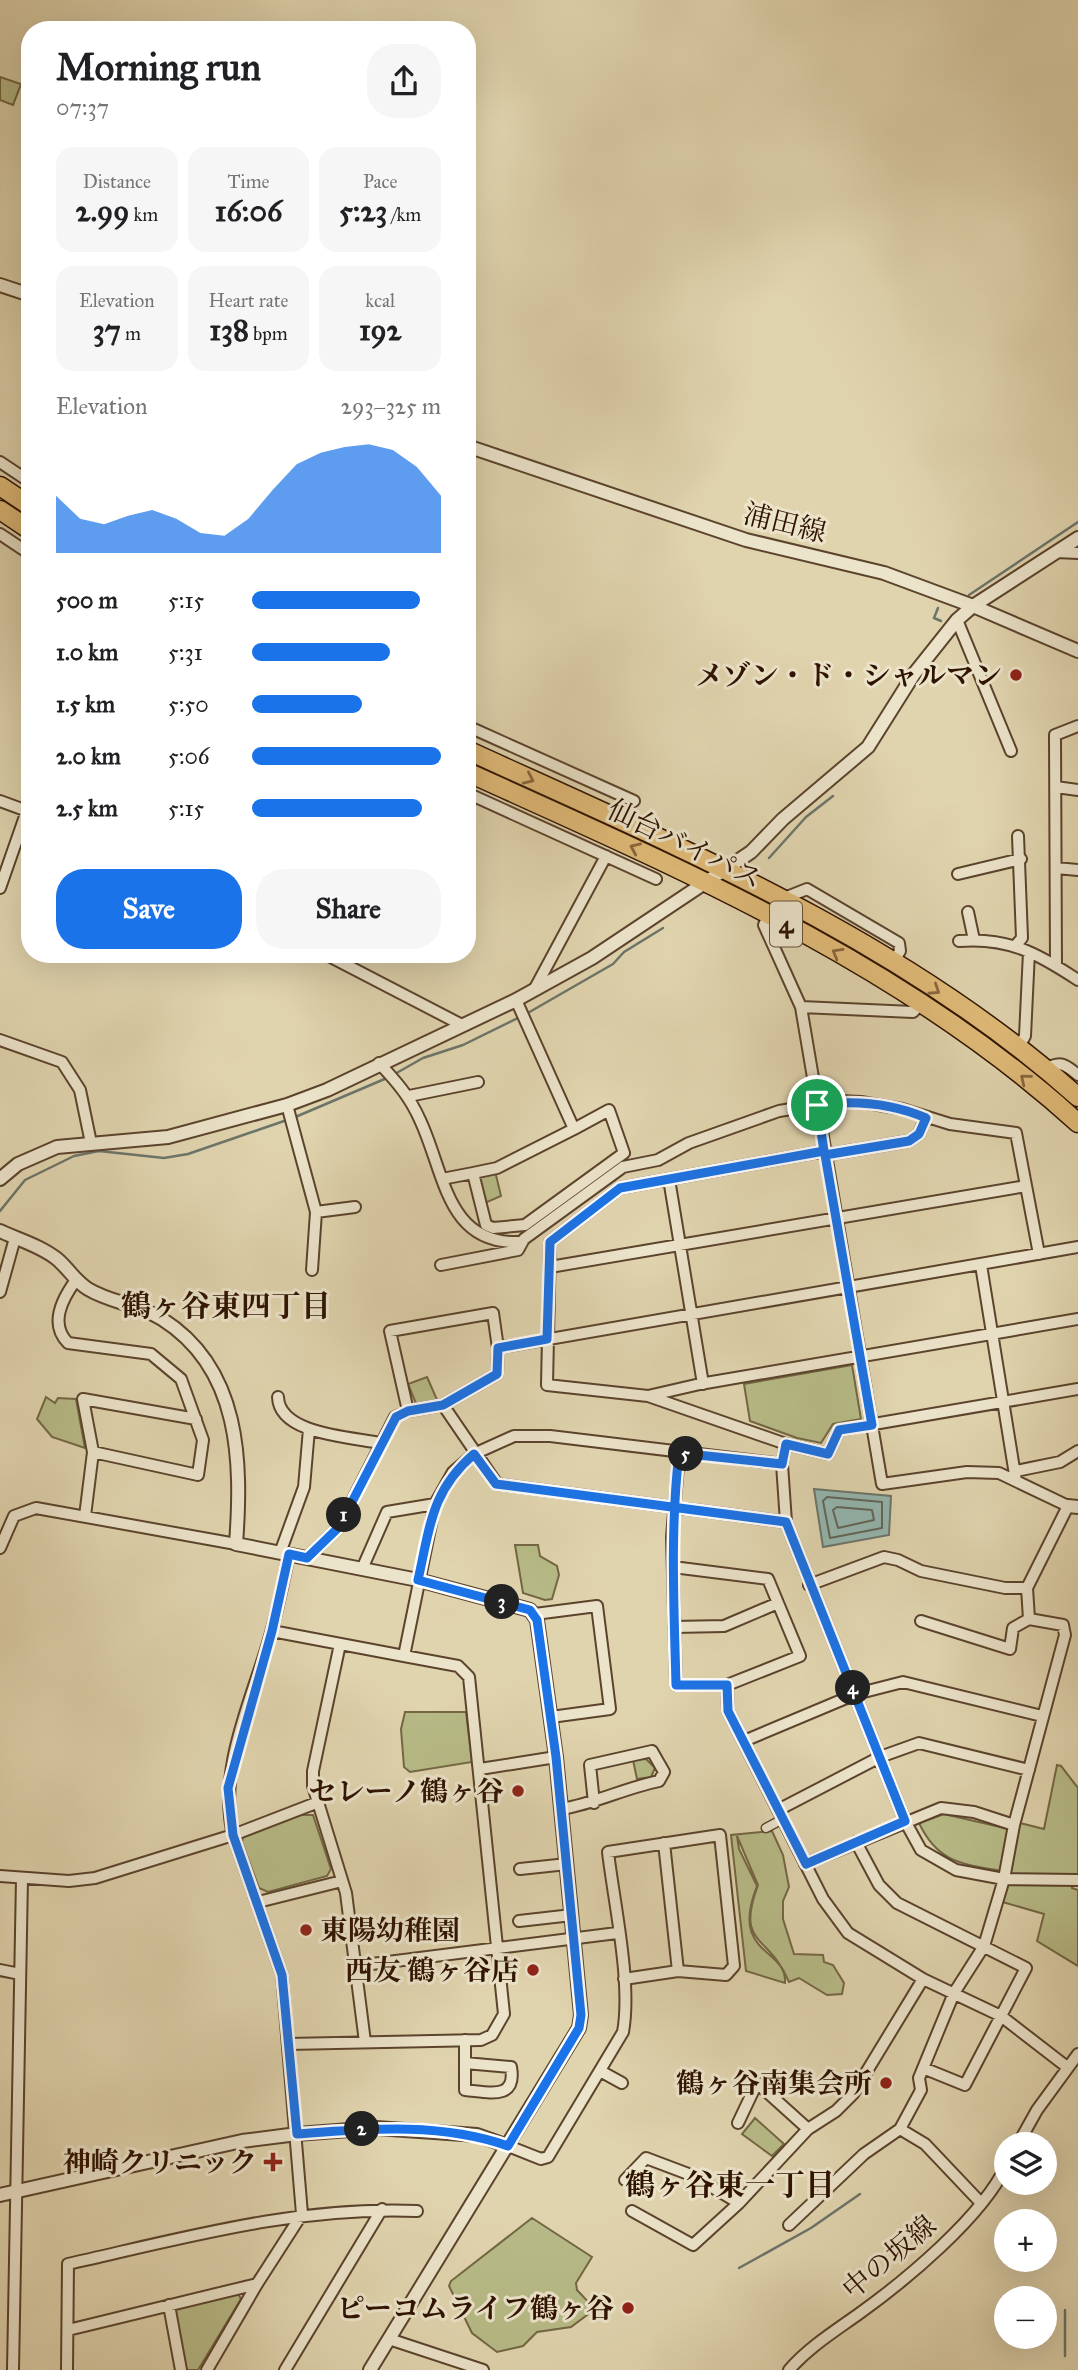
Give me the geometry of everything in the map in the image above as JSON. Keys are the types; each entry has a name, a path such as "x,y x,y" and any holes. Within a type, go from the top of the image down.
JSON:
{"highway":[{"path":"0,486 21,500"},
{"path":"0,510 21,524"},
{"name":"仙台バイパス","path":"476,754 726,871 893,963 1018,1049 1078,1097"},
{"name":"仙台バイパス","path":"476,776 769,914 922,1003 985,1047 1078,1123"}],"street":[{"path":"0,285 21,292"},
{"name":"浦田線","path":"476,449 746,540 884,573 973,606 1078,651"},
{"path":"0,462 21,476"},
{"path":"0,534 21,548"},
{"path":"534,990 592,958 726,871 868,747 914,674 957,620 973,606 1078,538"},
{"path":"1056,552 1078,553"},
{"path":"957,620 1011,751"},
{"path":"1056,966 1055,735 1078,726"},
{"path":"476,730 634,801"},
{"path":"1056,788 1078,790"},
{"path":"476,797 656,879"},
{"path":"0,801 21,806"},
{"path":"0,888 21,830"},
{"path":"1016,946 1022,938 1018,836"},
{"path":"0,1179 38,1153 57,1147 169,1137 289,1113 327,1090 460,1024 521,1010 606,856"},
{"path":"964,875 1021,859"},
{"path":"1056,868 1078,870"},
{"path":"968,912 974,940"},
{"path":"769,914 764,925 801,1007 882,1484 967,1472 999,1473 1016,1476 1073,1507 1027,1588 1029,1619"},
{"path":"959,942 994,940 1016,946 1078,980"},
{"path":"1018,1049 1025,1036 1030,952"},
{"path":"342,963 460,1024"},
{"path":"801,1007 913,1012 922,1003"},
{"path":"521,1010 574,1129"},
{"path":"0,1040 62,1062 80,1090 91,1143"},
{"path":"379,1063 409,1096 442,1179 464,1224 487,1240 520,1242 623,1167 657,1160 689,1143 779,1111 861,1102 902,1109 926,1118 1016,1133 1038,1254"},
{"path":"1044,1070 1055,1063 1064,1063 1078,1075"},
{"path":"409,1096 457,1081 478,1082"},
{"path":"442,1179 497,1168 609,1110 624,1153 525,1226 493,1228 486,1224 473,1173"},
{"path":"289,1113 317,1212 312,1270"},
{"path":"926,1118 919,1134 909,1141 620,1188 550,1242 547,1385 648,1396 786,1444 828,1454 839,1430 1078,1389"},
{"path":"670,1179 703,1384"},
{"path":"550,1267 1026,1186"},
{"path":"317,1212 355,1207"},
{"path":"1,1231 46,1252 76,1280 107,1297 141,1306 165,1321 212,1370 223,1395 239,1455 236,1544"},
{"path":"0,1293 15,1238"},
{"path":"441,1265 518,1250 520,1242"},
{"path":"498,1348 1078,1247"},
{"path":"981,1265 1016,1476"},
{"path":"76,1280 57,1320 58,1334 68,1343 151,1354 181,1379 202,1440 198,1475 93,1452"},
{"path":"307,1558 339,1527 390,1423 408,1411 443,1405 497,1374 498,1348 493,1312 390,1332 408,1411"},
{"path":"648,1396 703,1384 1078,1319"},
{"path":"278,1396 278,1406 288,1420 309,1429 380,1443"},
{"path":"85,1516 93,1452 83,1399 196,1419"},
{"path":"443,1405 496,1484 786,1522"},
{"path":"207,2370 302,2214 282,1975 228,1814 229,1775 272,1631 285,1553 304,1487 309,1429"},
{"path":"404,1656 435,1504 453,1472 474,1454 514,1436 550,1436 782,1464"},
{"path":"786,1444 782,1464 786,1522 905,1821 921,1850 956,1870 1004,1879 1078,1880"},
{"path":"1016,1476 1060,1461 1078,1451"},
{"path":"673,1567 768,1579 800,1656 727,1685 676,1685 674,1627 673,1567 673,1509 679,1453"},
{"path":"362,1569 387,1512 435,1504"},
{"path":"0,1548 14,1516 36,1508 418,1580 530,1610 535,1614 562,1809 581,2015 579,2028 370,2370"},
{"path":"809,1585 884,1558 933,1574 1004,1588 1027,1588"},
{"path":"674,1627 724,1626 778,1603"},
{"path":"535,1614 597,1606 610,1709 551,1717"},
{"path":"789,2225 864,2154 900,2129 921,2090 919,2078 954,1993 984,1946 1004,1879 1014,1825 1065,1635 1062,1625 1057,1622 1029,1619 1013,1628 1010,1649 921,1621"},
{"path":"272,1631 458,1666 469,1677 504,2014 492,2035 481,2040 288,2044"},
{"path":"340,1644 313,1771 316,1804 342,1881 365,2042"},
{"path":"744,1741 856,1693 903,1682 1042,1716"},
{"path":"727,1685 728,1711 823,1899 848,1933 923,1979 1001,2016 1067,2067"},
{"path":"766,1828 781,1815 880,1757 919,1742 1030,1770"},
{"path":"562,1809 594,1803 635,1786 659,1781 664,1772 652,1751 590,1765 594,1803"},
{"path":"480,1769 556,1757"},
{"path":"0,1876 69,1881 95,1878 233,1835 316,1804"},
{"path":"806,1864 941,1808 974,1812 1014,1825"},
{"path":"0,2195 16,2194 242,2141 376,2128 477,2135 541,2159 548,2157 602,2072 623,2032 626,2013 624,1979 607,1852 720,1835 734,1966 726,1975 678,1971 624,1979"},
{"path":"856,1842 880,1885 897,1903 1026,1968 965,2085 923,2068"},
{"path":"664,1843 678,1971"},
{"path":"524,1865 567,1864"},
{"path":"13,2370 22,1878"},
{"path":"258,1902 342,1881"},
{"path":"527,1917 572,1915"},
{"path":"356,1966 617,1933"},
{"path":"0,1970 20,1974"},
{"path":"632,2211 693,2245 739,2203 808,2129 836,2111 853,2094 923,1979"},
{"path":"465,2040 465,2063 465,2090 499,2093 509,2088 513,2079 511,2067 465,2063"},
{"path":"1026,2132 1078,2054"},
{"path":"602,2072 621,2083"},
{"path":"738,2123 757,2083 808,2129"},
{"path":"900,2129 925,2144 980,2202"},
{"path":"625,2180 646,2158 691,2175 739,2203"},
{"name":"中の坂線","path":"789,2370 827,2335 862,2312 946,2242 994,2186"},
{"path":"285,2370 383,2209"},
{"path":"67,2370 68,2264 252,2222 302,2214 383,2209 417,2211"},
{"path":"68,2330 257,2284"},
{"path":"169,2305 181,2370"},
{"path":"389,2339 484,2370"}],"green space":[{"path":"0,77 21,84 13,105 0,100"},
{"path":"495,1171 501,1196 485,1203 478,1180 481,1174"},
{"path":"852,1365 861,1419 833,1424 821,1443 797,1438 750,1421 744,1384"},
{"path":"427,1377 438,1402 417,1406 408,1384"},
{"path":"46,1397 55,1403 58,1398 76,1399 85,1448 52,1437 37,1419"},
{"path":"515,1545 538,1545 540,1556 557,1566 559,1575 552,1599 545,1600 523,1593"},
{"path":"405,1712 466,1712 472,1762 410,1772 404,1767 401,1729"},
{"path":"646,1759 655,1768 651,1777 637,1779 633,1760"},
{"path":"1057,1765 1061,1766 1078,1788 1078,1875 1012,1874 1008,1869 1020,1823 1044,1829"},
{"path":"944,1814 1009,1829 1002,1871 963,1863 943,1854 934,1846 919,1823"},
{"path":"301,1815 313,1815 331,1869 327,1876 268,1892 259,1888 242,1842 243,1836"},
{"path":"772,1831 783,1855 789,1887 783,1901 783,1919 794,1954 823,1955 824,1962 833,1965 844,1983 842,1994 827,1995 799,1978 789,1982 781,1966 752,1930 750,1919 750,1926 754,1938 778,1963 785,1983 746,1971 731,1835","holes":["737,1836 758,1885 750,1919 757,1886 739,1849"]},
{"path":"1072,1883 1072,1888 1078,1890 1078,1966 1037,1941 1044,1914 999,1901 1002,1890 1008,1885"},
{"path":"755,2118 784,2144 772,2156 742,2134"},
{"path":"532,2218 592,2257 576,2283 577,2290 595,2309 571,2327 537,2332 523,2346 497,2352 472,2333 449,2286 451,2281"},
{"path":"237,2292 241,2299 198,2370 183,2370 172,2308"}],"water":[{"path":"814,1489 891,1496 889,1535 823,1547"}],"waterway":[{"path":"969,595 1078,522"},
{"path":"938,608 934,618 941,621"},
{"path":"769,858 806,817 833,796"},
{"path":"526,1014 613,964 624,952 663,928"},
{"path":"393,1075 423,1058 463,1045 520,1017"},
{"path":"293,1118 387,1078"},
{"path":"0,1211 25,1180 74,1156 99,1151 164,1158 188,1154 287,1120"},
{"path":"739,2268 811,2228 860,2194"},
{"path":"1065,2310 1065,2356"}],"place":[{"name":"メゾン・ド・シャルマン","path":"1016,675"},
{"name":"セレーノ鶴ヶ谷","path":"518,1791"},
{"name":"東陽幼稚園","path":"306,1930"},
{"name":"西友 鶴ヶ谷店","path":"533,1970"},
{"name":"鶴ヶ谷南集会所","path":"886,2083"},
{"name":"神崎クリニック","path":"273,2162"},
{"name":"ピーコムライフ鶴ヶ谷","path":"628,2308"}],"district":[{"name":"鶴ヶ谷東四丁目","path":"226,1306"},
{"name":"鶴ヶ谷東一丁目","path":"730,2185"}],"route":[{"path":"817,1105 824,1151 620,1188 550,1242 547,1339 498,1348 497,1374 443,1405 408,1411 396,1417 390,1423 339,1527 307,1558 289,1554 272,1631 229,1775 228,1814 282,1975 297,2134 376,2128 477,2135 508,2146 579,2028 581,2015 562,1809 535,1614 530,1610 418,1580 435,1504 453,1472 474,1454 496,1484 673,1509 786,1522 905,1821 806,1864 728,1711 727,1685 676,1685 672,1537 673,1509 679,1453 782,1464 786,1444 828,1454 839,1430 872,1425 825,1155 909,1141 919,1134 926,1118 902,1109 861,1102 841,1101 817,1105"}]}
